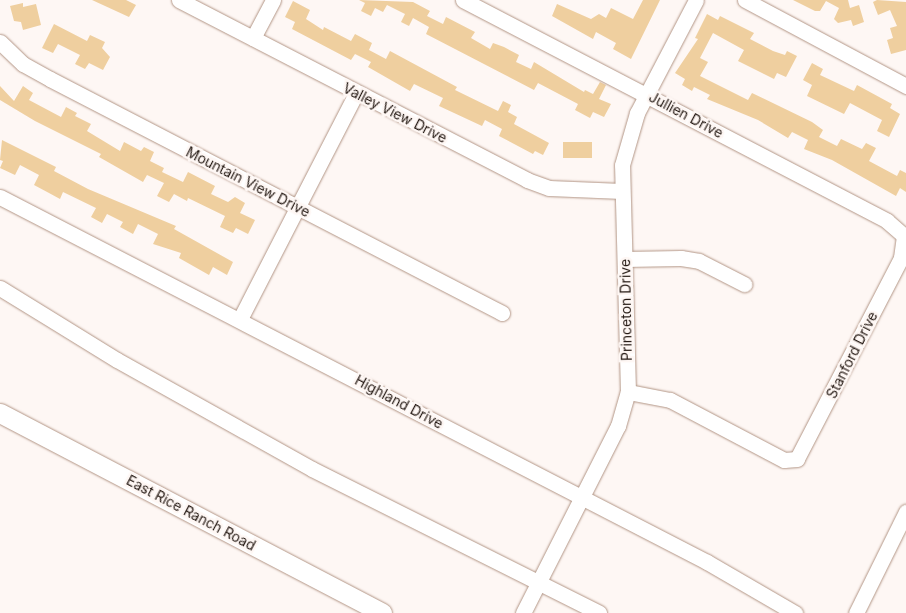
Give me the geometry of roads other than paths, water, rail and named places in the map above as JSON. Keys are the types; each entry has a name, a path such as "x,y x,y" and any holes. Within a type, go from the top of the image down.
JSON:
{"main road":[{"name":"East Rice Ranch Road","path":"0,413 382,613"},
{"name":"East Rice Ranch Road","path":"0,422 360,613"}],"street":[{"name":"Valley View Drive","path":"179,0 356,93 528,180 549,188 622,191"},
{"path":"253,38 273,0"},
{"name":"Jullien Drive","path":"463,0 647,94 887,221 904,236"},
{"name":"Princeton Drive","path":"523,613 618,426 628,392 622,165 628,136 647,94 696,0"},
{"path":"745,0 906,86"},
{"name":"Mountain View Drive","path":"0,42 23,64 50,80 502,313"},
{"path":"240,319 356,93"},
{"name":"Highland Drive","path":"0,197 583,497 707,562 794,613"},
{"name":"Stanford Drive","path":"628,392 670,400 784,460 797,459 901,258 904,236"},
{"path":"625,259 681,258 699,261 744,284"},
{"path":"0,288 118,360 312,469 540,581 599,613"},
{"path":"856,613 906,512"}]}
